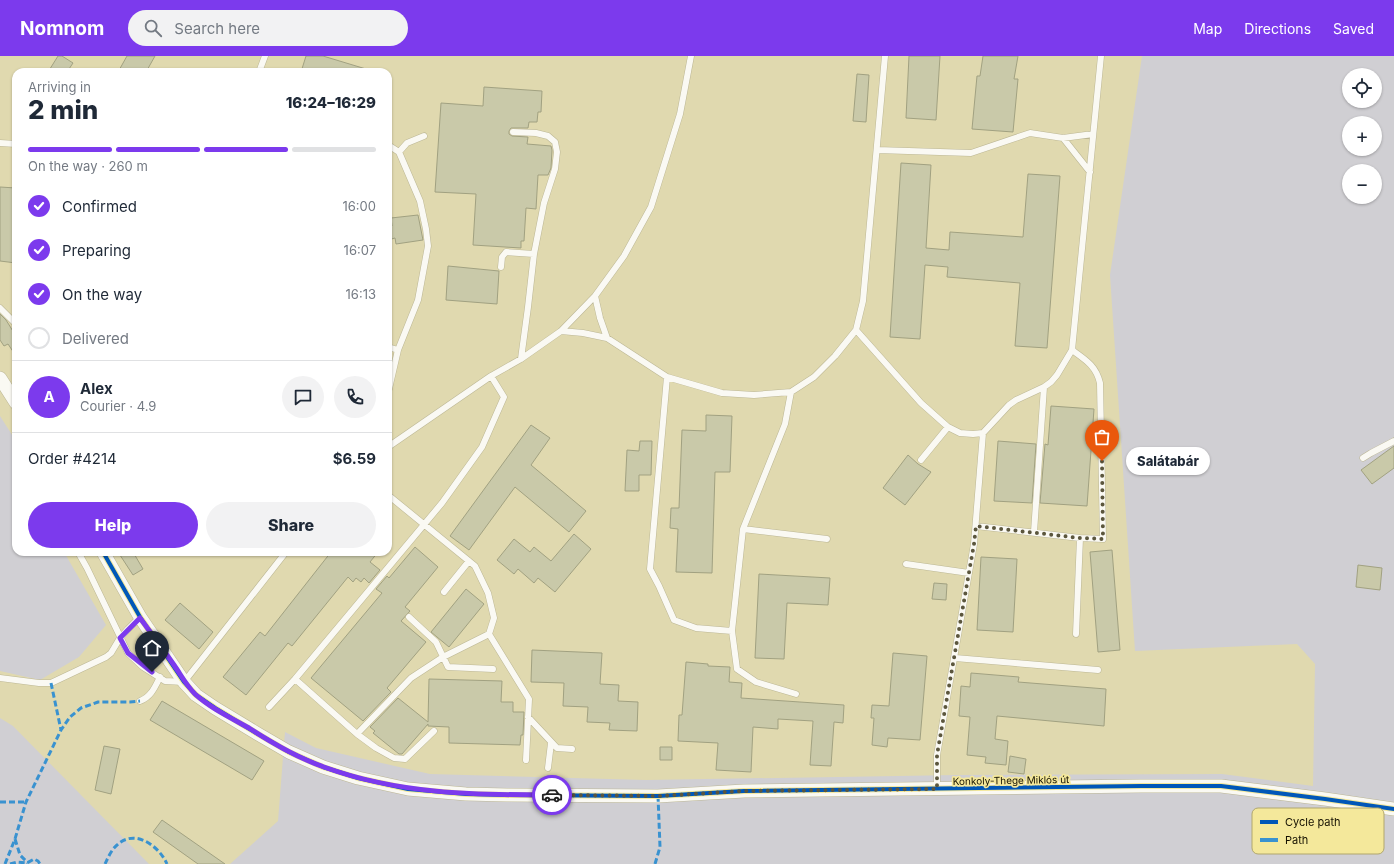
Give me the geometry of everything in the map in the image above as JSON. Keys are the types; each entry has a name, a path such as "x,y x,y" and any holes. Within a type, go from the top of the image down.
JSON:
{"street":[{"path":"0,378 12,397"},
{"name":"Konkoly-Thege Miklós út","path":"105,556 140,618 184,682 196,695 289,752 323,767 358,778 408,789 466,794 500,795 658,796 744,791 1221,786 1394,809"}],"lane":[{"path":"260,68 265,56"},
{"path":"392,444 491,376 521,359 561,331 595,296 624,256 651,207 680,114 691,56"},
{"path":"561,331 607,338 667,377 722,393 754,395 792,392 814,377 856,330 863,301 885,56"},
{"path":"937,789 937,755 974,544 983,433 1009,405 1016,400 1044,387 1057,375 1072,350 1101,56"},
{"path":"514,132 542,134 548,136 556,142 557,152 555,169 544,203 534,254 521,359"},
{"path":"877,150 971,153 1030,133 1062,138 1093,134"},
{"path":"399,152 407,143 424,136"},
{"path":"1062,138 1090,172"},
{"path":"0,144 12,144"},
{"path":"392,148 399,152 420,201 428,246 418,300 398,350 392,376"},
{"path":"501,267 502,257 506,252 534,254"},
{"path":"595,296 600,318 607,338"},
{"path":"0,308 12,320"},
{"path":"856,330 921,403 948,427 960,433 983,433"},
{"path":"392,348 398,350"},
{"path":"976,526 1080,538 1103,539 1100,383 1093,366 1072,350"},
{"path":"269,707 295,679 442,503 482,447 504,397 491,376"},
{"path":"667,377 650,569 674,620 696,628 732,631"},
{"path":"1034,532 1044,387"},
{"path":"792,392 785,424 743,529 732,631 737,669 756,682 796,694"},
{"path":"921,460 948,427"},
{"path":"1364,458 1394,441"},
{"path":"357,734 411,678 443,657 489,634 494,618 488,592 475,566 392,498"},
{"path":"743,529 827,539"},
{"path":"1076,634 1080,538"},
{"path":"80,556 128,653 143,667 165,681 184,682 282,556"},
{"path":"444,592 469,561"},
{"path":"906,564 969,573"},
{"path":"0,678 39,684 51,683 106,657 111,653 120,638 140,618"},
{"path":"409,618 436,642 448,667 493,669"},
{"path":"489,634 529,699 526,760"},
{"path":"955,658 1098,670"},
{"path":"140,701 145,699 150,694 160,678"},
{"path":"295,679 357,734 376,748 394,758 405,759 434,731"},
{"path":"528,717 557,748 572,749"},
{"path":"548,768 551,743"}],"shaded area":[{"path":"1142,56 1394,56 1394,864 230,864 278,821 285,732 316,748 430,774 646,780 958,775 1222,774 1313,786 1315,664 1297,644 1135,651 1110,275"},
{"path":"0,416 12,435 12,556 66,556 106,625 79,657 40,680 0,671"},
{"path":"0,718 13,726 149,864 0,864"}],"building":[{"path":"58,56 62,56 73,63 70,68 50,68"},
{"path":"127,56 155,56 148,68 120,68"},
{"path":"306,56 323,56 363,68 302,68"},
{"path":"909,56 940,56 936,120 906,118"},
{"path":"983,56 1018,56 1014,79 1018,79 1013,132 972,129 977,76 980,76"},
{"path":"857,74 869,75 866,122 853,121"},
{"path":"484,87 542,91 541,112 538,112 537,122 529,122 528,128 511,128 509,131 509,134 512,136 528,137 527,144 551,146 552,150 551,168 548,175 538,175 536,209 526,208 524,241 521,241 521,248 473,245 476,194 435,192 441,103 483,106"},
{"path":"901,163 931,165 926,248 949,250 950,232 1023,237 1028,174 1060,176 1047,348 1015,346 1020,283 947,277 948,267 925,265 920,339 890,337"},
{"path":"0,187 12,188 12,262 0,261"},
{"path":"418,215 423,240 396,244 395,238 392,239 392,218"},
{"path":"448,266 499,271 497,304 446,300"},
{"path":"0,314 12,330 12,350 8,344 4,346 0,340"},
{"path":"1051,406 1094,409 1087,506 1040,503 1045,444 1048,445"},
{"path":"706,415 732,416 730,472 715,472 712,573 676,572 678,529 670,528 671,508 679,508 682,430 706,431"},
{"path":"531,425 550,438 531,465 586,511 569,532 515,487 469,550 450,536"},
{"path":"640,441 652,441 651,475 639,475 639,491 625,491 627,450 639,451"},
{"path":"998,441 1036,444 1032,503 994,501"},
{"path":"1394,446 1394,468 1372,484 1361,470"},
{"path":"908,455 918,464 931,472 905,505 883,488"},
{"path":"574,534 591,549 555,592 538,578 534,583 518,569 514,574 497,560 514,539 530,552 534,547 551,561"},
{"path":"415,547 438,567 405,607 410,611 401,621 426,642 387,688 391,692 363,721 311,678 382,593 376,589 387,576 389,578"},
{"path":"1112,550 1120,650 1098,652 1090,552"},
{"path":"121,556 135,556 143,569 133,575"},
{"path":"328,556 375,556 370,562 380,570 369,583 364,578 361,582 356,578 353,582 348,577 292,646 288,643 246,695 223,677 260,632 265,636"},
{"path":"981,557 1017,559 1013,632 977,630"},
{"path":"1358,565 1382,568 1380,590 1356,587"},
{"path":"759,574 830,578 828,605 787,603 784,659 755,658"},
{"path":"934,583 947,584 946,600 932,599"},
{"path":"466,589 484,604 449,647 431,632"},
{"path":"180,603 213,632 199,649 165,620"},
{"path":"532,650 602,653 600,684 619,685 618,701 638,702 637,731 609,730 610,723 587,722 588,707 563,706 564,683 531,682"},
{"path":"893,653 927,656 920,740 888,738 887,747 872,745 874,718 871,718 872,705 889,706"},
{"path":"686,662 708,664 708,666 730,667 729,682 742,683 741,698 844,705 843,723 834,722 831,766 810,765 813,721 778,719 778,729 753,727 751,772 716,770 718,743 678,741 679,715 682,715"},
{"path":"971,673 1019,677 1018,682 1106,689 1104,726 997,716 995,739 1008,741 1006,765 985,763 986,757 967,755 970,717 959,716 961,686 970,687"},
{"path":"429,679 502,681 501,702 513,702 513,712 524,712 523,735 521,735 520,745 449,743 449,727 428,726 428,724 402,754 399,754 373,733 375,731 370,727 398,698 428,722"},
{"path":"162,701 264,761 252,780 150,720"},
{"path":"104,746 120,749 111,794 95,790"},
{"path":"660,747 672,747 672,760 660,760"},
{"path":"1010,756 1026,759 1024,774 1008,772"},
{"path":"162,820 225,864 198,864 153,832"}],"marked path":[{"path":"51,683 61,730"},
{"path":"5,864 15,839 26,802 61,730 70,717 81,708 98,702 140,701"},
{"path":"655,864 660,847 658,796"},
{"path":"0,802 26,802"},
{"path":"105,864 115,847 124,840 131,838 146,841 158,851 167,864"},
{"path":"15,839 20,855 28,863"},
{"path":"10,864 17,862 27,863 34,859 40,864"}],"cycle path":[{"path":"105,556 140,617 184,682 196,695 289,752 323,767 358,778 408,789 466,794 658,796 744,791 1221,786 1394,809"}],"way so far":[{"path":"552,795 658,796 744,791 937,789 937,755 955,658 976,526 1080,538 1103,539 1102,461"}],"place":[{"name":"Salátabár","path":"1102,461"}],"route":[{"path":"152,672 143,667 128,653 120,638 128,628 140,618 174,665 184,682 196,695 289,752 323,767 358,778 408,789 466,794 552,795"}]}
